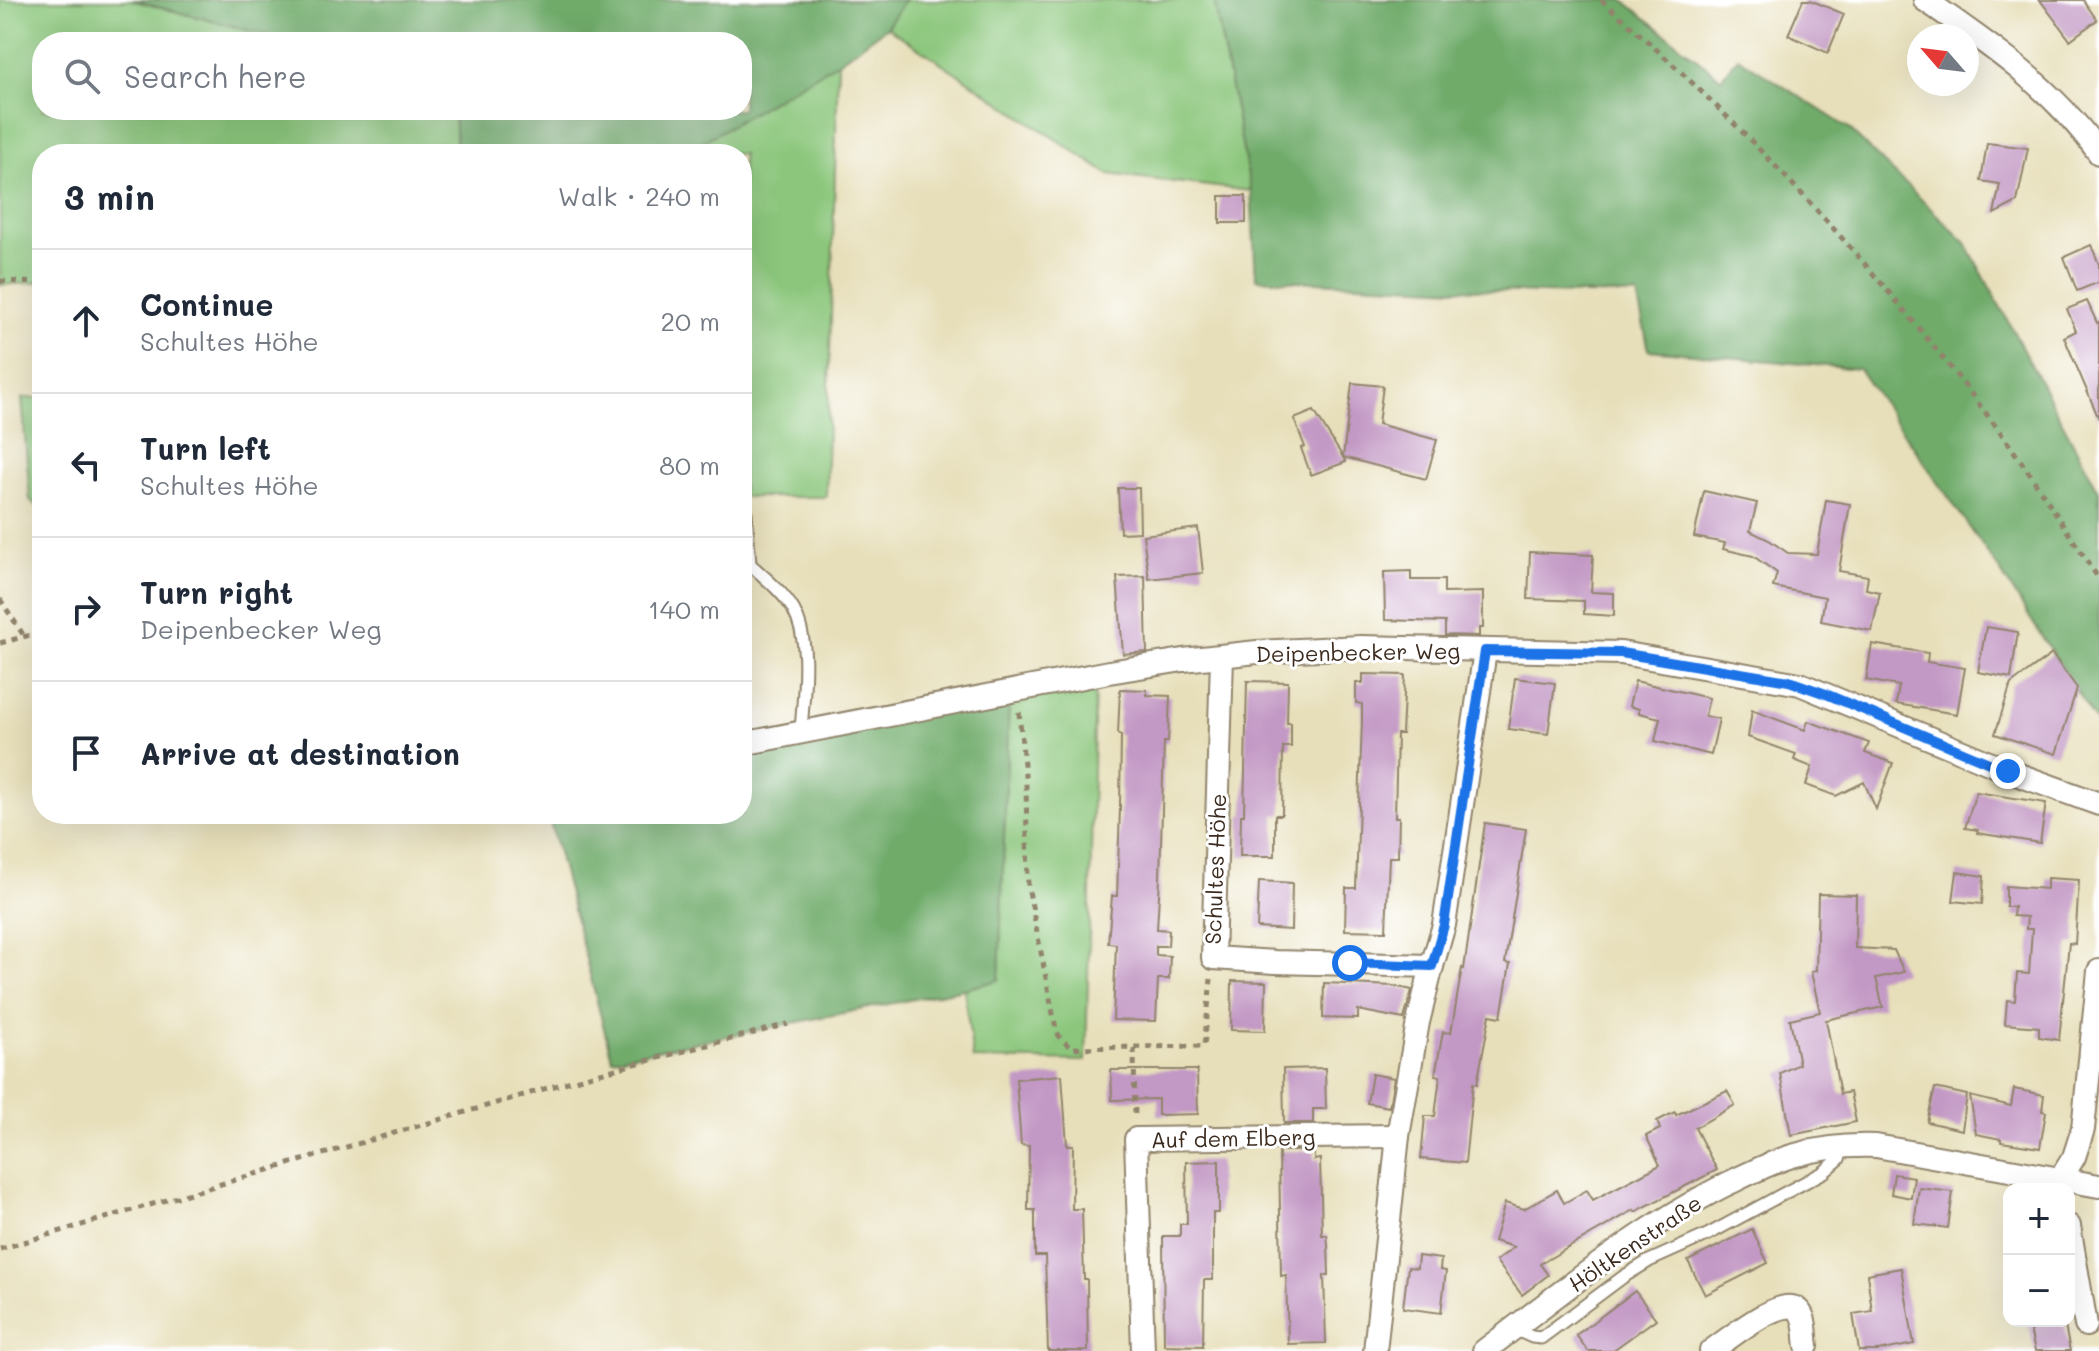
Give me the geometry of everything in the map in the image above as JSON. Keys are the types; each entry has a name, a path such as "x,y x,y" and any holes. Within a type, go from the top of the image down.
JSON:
{"street":[{"path":"1925,0 2048,93 2099,153"},
{"name":"Deipenbecker Weg","path":"752,742 1139,667 1269,651 1361,647 1621,653 1789,681 2008,771 2099,804"},
{"path":"1375,1351 1398,1136 1418,1022 1444,925 1485,651"},
{"name":"Schultes Höhe","path":"1222,657 1213,958 1432,966"},
{"path":"2062,1183 2083,1129 2099,971"},
{"name":"Auf dem Elberg","path":"1143,1351 1136,1139 1398,1136"},
{"name":"Höltkenstraße","path":"1484,1351 1633,1239 1743,1176 1791,1156 1843,1146 1876,1146 2062,1183"},
{"name":"Höltkenstraße","path":"2075,1184 2099,1186"},
{"path":"2074,1255 2086,1325"},
{"path":"1711,1351 1769,1312 1789,1305 1804,1319 1807,1349"}],"lane":[{"path":"752,566 777,588 793,609 801,628 804,644 801,732"},
{"path":"1513,1329 1541,1338 1649,1261 1707,1235 1824,1172 1839,1159 1843,1146"}],"path":[{"path":"1601,0 1758,147 1890,293 1998,430 2099,579"},
{"path":"0,281 32,283"},
{"path":"0,599 24,636"},
{"path":"0,643 32,634"},
{"path":"1017,690 1026,785 1028,886 1060,1038 1071,1048 1204,1046 1213,958"},
{"path":"0,1249 585,1077 788,1024"},
{"path":"1134,1048 1136,1139"}],"green space":[{"path":"0,0 131,0 254,32 32,32 32,120 455,120 456,144 32,144 32,283 0,285"},
{"path":"132,0 905,0 887,27 838,62 752,113 752,32 255,32"},
{"path":"905,0 1214,0 1251,191 1108,174 887,27"},
{"path":"1214,0 1623,0 1721,78 1738,57 1848,128 1966,243 2099,491 2099,726 2000,571 1859,369 1649,350 1637,295 1256,279 1251,191"},
{"path":"838,62 826,497 752,497 752,144 699,144 740,120 752,120 752,113"},
{"path":"455,120 740,120 699,144 456,144"},
{"path":"22,398 32,398 32,502"},
{"path":"1095,683 1086,1061 973,1059 964,989 999,979 1009,698"},
{"path":"1009,698 999,980 612,1059 551,824 752,824 752,747"}],"building":[{"path":"1803,0 1844,14 1828,53 1788,35"},
{"path":"2040,0 2083,0 2097,20 2070,40"},
{"path":"1987,143 2028,148 2017,202 1994,214 2000,184 1981,181"},
{"path":"1220,196 1246,196 1246,223 1220,223"},
{"path":"2091,245 2099,264 2099,282 2077,291 2064,257"},
{"path":"2087,301 2099,322 2099,419 2064,337 2076,331 2067,309"},
{"path":"1352,383 1383,386 1378,424 1437,440 1426,479 1343,457"},
{"path":"1314,411 1346,462 1311,475 1294,419"},
{"path":"1118,488 1139,488 1140,532 1120,533"},
{"path":"1704,491 1757,503 1750,531 1788,553 1817,554 1826,500 1850,504 1839,571 1868,576 1866,589 1880,592 1872,631 1821,621 1825,597 1773,587 1777,573 1753,556 1723,549 1725,543 1694,537"},
{"path":"1198,528 1203,573 1149,579 1143,535"},
{"path":"1530,552 1593,555 1591,592 1614,593 1614,616 1584,614 1584,601 1528,599"},
{"path":"1411,571 1411,580 1444,580 1444,593 1483,592 1483,628 1479,628 1479,636 1445,635 1445,622 1385,620 1384,572"},
{"path":"1145,576 1147,652 1123,654 1117,577"},
{"path":"1986,627 2018,632 2011,678 1978,672"},
{"path":"1872,644 1928,653 1927,662 1965,668 1957,714 1896,704 1899,686 1866,680"},
{"path":"2052,654 2077,688 2056,754 1995,734 2011,684"},
{"path":"1363,674 1405,675 1402,734 1397,734 1395,817 1399,817 1398,857 1389,857 1386,931 1345,930 1346,888 1356,888 1362,704 1356,703 1356,683 1363,683"},
{"path":"1515,678 1555,683 1548,734 1508,729"},
{"path":"1247,681 1288,682 1287,723 1291,723 1291,747 1283,747 1282,815 1275,815 1275,856 1240,856"},
{"path":"1635,681 1709,698 1705,716 1719,719 1711,755 1655,741 1660,718 1639,713 1639,709 1629,706"},
{"path":"1120,689 1147,690 1147,695 1170,696 1168,742 1164,742 1157,929 1169,930 1168,946 1156,946 1156,955 1170,956 1169,979 1158,979 1156,1021 1113,1020 1116,944 1108,943 1112,896 1117,896"},
{"path":"1752,710 1805,730 1808,721 1869,743 1865,753 1893,763 1876,809 1864,782 1836,796 1806,785 1812,767 1794,760 1796,754 1748,737"},
{"path":"1976,792 2046,803 2040,843 1977,833 1978,830 1965,828"},
{"path":"1485,823 1526,829 1505,963 1510,964 1501,1017 1490,1015 1477,1084 1473,1083 1465,1163 1421,1159 1425,1116 1435,1116 1440,1076 1435,1075 1443,1032 1451,1033 1464,969"},
{"path":"1957,872 1984,876 1982,904 1953,901"},
{"path":"2047,878 2079,880 2075,944 2069,943 2059,1040 2039,1037 2039,1027 2005,1024 2007,1000 2015,1001 2017,973 2029,974 2032,929 2026,929 2027,917 2013,916 2014,907 2006,907 2006,886 2047,889"},
{"path":"1259,881 1292,883 1291,930 1257,928"},
{"path":"1818,894 1856,895 1855,948 1894,950 1904,972 1876,978 1883,1007 1826,1020 1840,1094 1850,1092 1856,1122 1791,1135 1780,1073 1799,1064 1790,1019 1820,1012 1811,972 1816,971"},
{"path":"1232,981 1266,982 1265,1031 1231,1030"},
{"path":"1324,983 1394,986 1412,990 1404,1019 1358,1010 1358,1019 1323,1018"},
{"path":"1325,1068 1326,1109 1313,1109 1313,1123 1284,1123 1283,1069"},
{"path":"1111,1070 1197,1070 1198,1114 1158,1115 1158,1099 1112,1100"},
{"path":"1372,1074 1394,1078 1389,1107 1367,1103"},
{"path":"1062,1075 1067,1145 1073,1145 1072,1209 1082,1209 1088,1351 1048,1351 1045,1256 1035,1256 1035,1210 1028,1210 1029,1146 1021,1145 1016,1079"},
{"path":"1935,1088 1967,1095 1962,1130 1927,1122"},
{"path":"2014,1089 2044,1095 2042,1111 2046,1112 2040,1148 2001,1142 2001,1139 1976,1134 1970,1096 2011,1106"},
{"path":"1727,1091 1735,1105 1695,1128 1717,1170 1634,1210 1540,1264 1548,1275 1522,1295 1496,1261 1514,1247 1494,1241 1505,1203 1524,1209 1557,1190 1564,1203 1587,1190 1593,1200 1660,1165 1646,1136 1660,1129 1657,1121"},
{"path":"1279,1151 1314,1151 1314,1160 1320,1159 1322,1235 1327,1235 1329,1275 1324,1275 1326,1343 1288,1344 1286,1275 1281,1276"},
{"path":"1219,1161 1219,1213 1213,1213 1213,1280 1204,1280 1203,1346 1164,1345 1163,1236 1180,1236 1180,1224 1187,1224 1186,1162"},
{"path":"1894,1174 1914,1177 1911,1198 1891,1194"},
{"path":"1919,1188 1953,1192 1948,1228 1914,1224"},
{"path":"1752,1229 1768,1263 1705,1295 1688,1261"},
{"path":"1418,1256 1441,1259 1440,1270 1446,1271 1441,1313 1403,1308 1408,1267 1417,1268"},
{"path":"1901,1268 1914,1344 1859,1351 1853,1314 1872,1311 1867,1274"},
{"path":"1635,1291 1656,1319 1612,1351 1588,1351 1576,1335"},
{"path":"2029,1327 2065,1327 2070,1351 2035,1351"}],"route":[{"path":"1350,963 1432,966 1444,925 1485,651 1621,653 1789,681 2008,771"}]}
